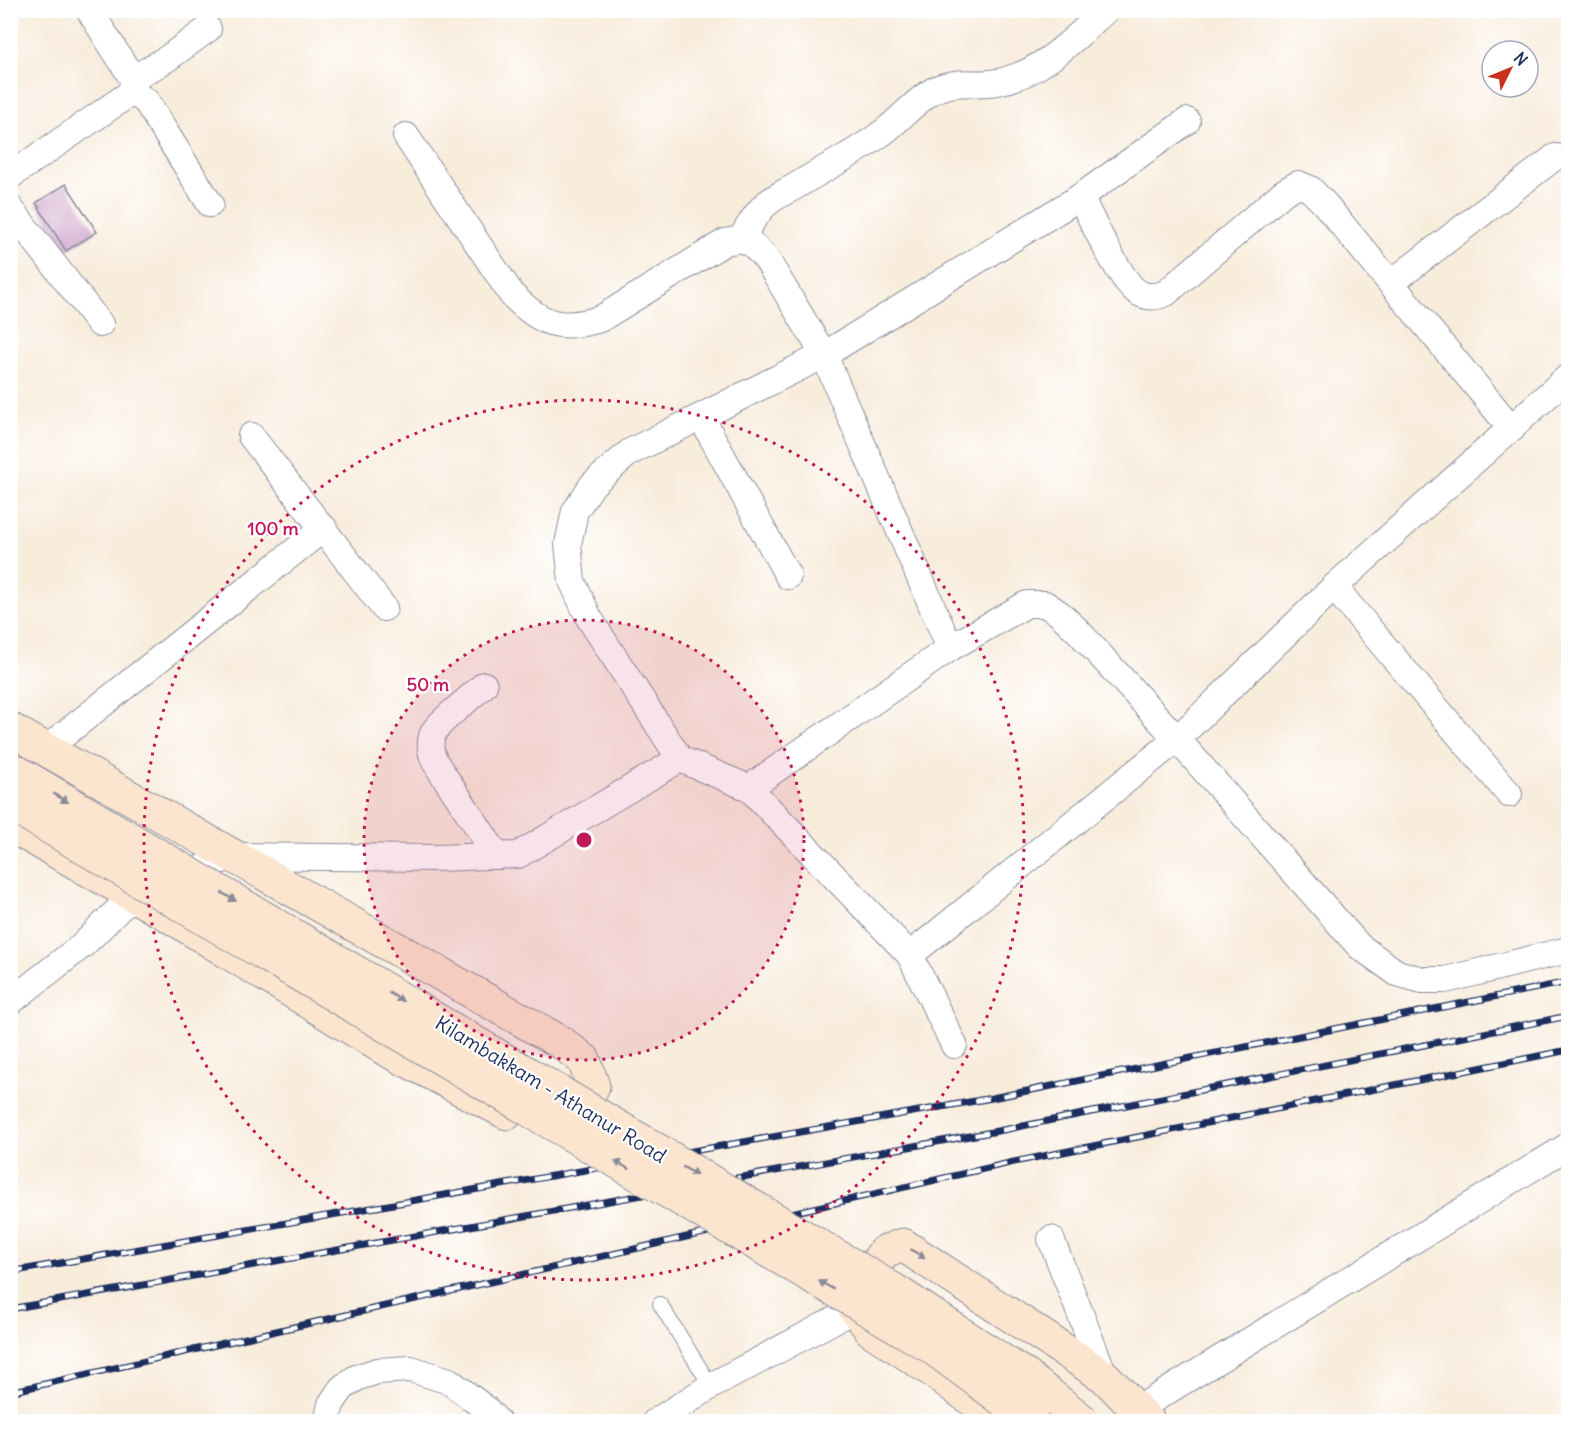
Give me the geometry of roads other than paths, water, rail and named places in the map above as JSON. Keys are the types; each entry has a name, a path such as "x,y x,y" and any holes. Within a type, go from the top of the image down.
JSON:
{"street":[{"path":"89,10 133,85 146,101 210,204"},
{"path":"406,136 512,295 531,314 553,323 578,326 600,319 725,242 741,238 764,206 772,199 877,138 917,102 934,91 954,83 1003,81 1033,69 1070,43 1106,10"},
{"path":"10,176 208,29"},
{"path":"954,1045 910,955 749,788 680,759 589,618 572,581 568,544 575,511 593,484 630,452 824,355 1080,197 1188,121"},
{"path":"1392,283 1556,157"},
{"path":"1080,197 1125,280 1138,293 1157,297 1166,293 1284,192 1298,184 1310,189 1392,283 1512,429"},
{"path":"10,208 100,324"},
{"path":"741,238 752,244 767,260 824,355 950,648"},
{"path":"910,955 1177,739 1334,587 1569,377"},
{"path":"701,417 788,576"},
{"path":"252,436 384,608"},
{"path":"46,749 324,528"},
{"path":"1334,587 1509,794"},
{"path":"749,788 950,648 1028,604 1045,604 1077,630 1177,739 1359,946 1397,973 1422,980 1445,980 1569,950"},
{"path":"484,685 435,729 430,751 497,856"},
{"path":"10,729 562,1043 584,1060 593,1086 583,1106 565,1118 544,1125 522,1122 387,1050 134,895 10,825"},
{"path":"10,1002 84,944 134,895 232,856 436,858 518,855 680,759"},
{"name":"Kilambakkam - Athanur Road","path":"10,768 894,1290 1026,1376 1084,1422"},
{"name":"Kilambakkam - Athanur Road","path":"10,804 930,1346 1033,1422"},
{"path":"655,1422 711,1386 855,1309 873,1268 884,1252 903,1245 1105,1377 1144,1415 1569,1146"},
{"path":"1051,1239 1105,1377"},
{"path":"855,1309 871,1330 933,1371 1002,1422"},
{"path":"327,1422 331,1404 342,1388 356,1378 377,1371 411,1369 449,1381 486,1408 498,1422"}],"lane":[{"path":"660,1304 711,1386"}],"railway":[{"path":"10,1272 992,1098 1568,982"},
{"path":"10,1309 1003,1130 1568,1016"},
{"path":"10,1392 1014,1162 1568,1050"}]}
